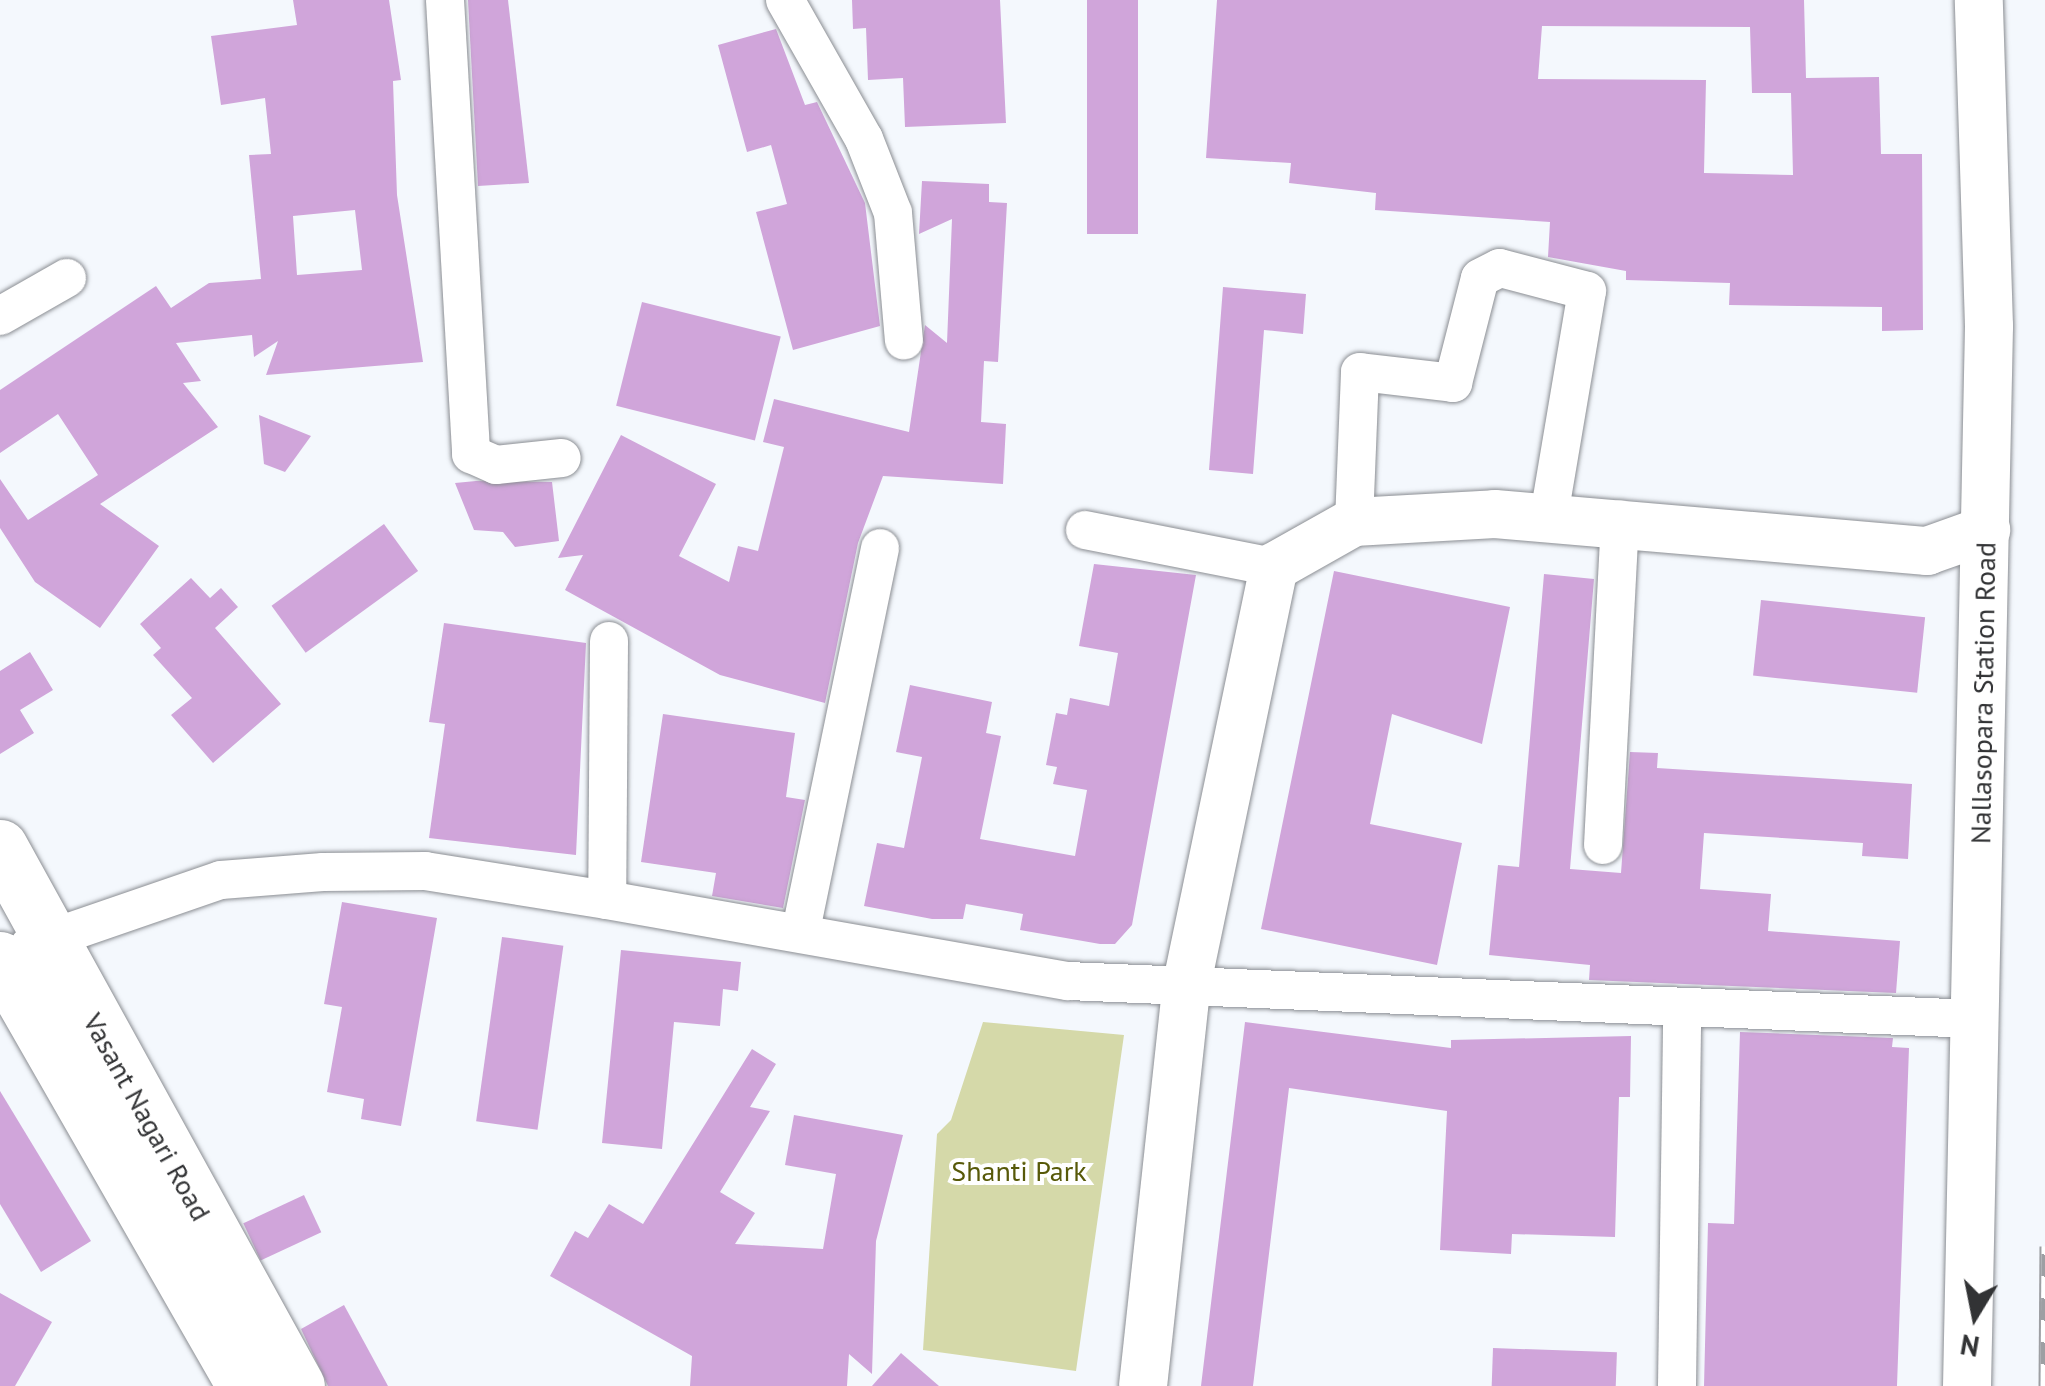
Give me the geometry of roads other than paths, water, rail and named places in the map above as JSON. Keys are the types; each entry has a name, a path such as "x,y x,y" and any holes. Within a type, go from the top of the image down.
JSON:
{"main road":[{"name":"Vasant Nagari Road","path":"0,847 12,954 244,1386"},
{"name":"Vasant Nagari Road","path":"12,954 297,1386"}],"street":[{"path":"445,0 472,454 496,465 562,458"},
{"path":"786,0 864,139 893,212 904,341"},
{"name":"Nallasopara Station Road","path":"1967,1386 1986,530 1979,0"},
{"path":"1354,522 1360,372 1453,383 1480,278 1500,268 1587,292 1549,516"},
{"path":"0,316 67,278"},
{"path":"1085,530 1274,567 1354,522 1549,516 1620,518 1927,551 1986,530"},
{"path":"1603,845 1620,518"},
{"path":"801,930 880,548"},
{"path":"1143,1386 1186,983 1274,567"},
{"path":"607,900 609,641"},
{"path":"12,954 221,880 323,872 425,871 801,930 1030,978 1186,983 1682,1012 1976,1019"},
{"path":"1676,1386 1682,1012"}],"railway":[{"path":"2044,1386 2045,1246"}],"park label":[{"name":"Shanti Park","path":"1019,1171"}]}
